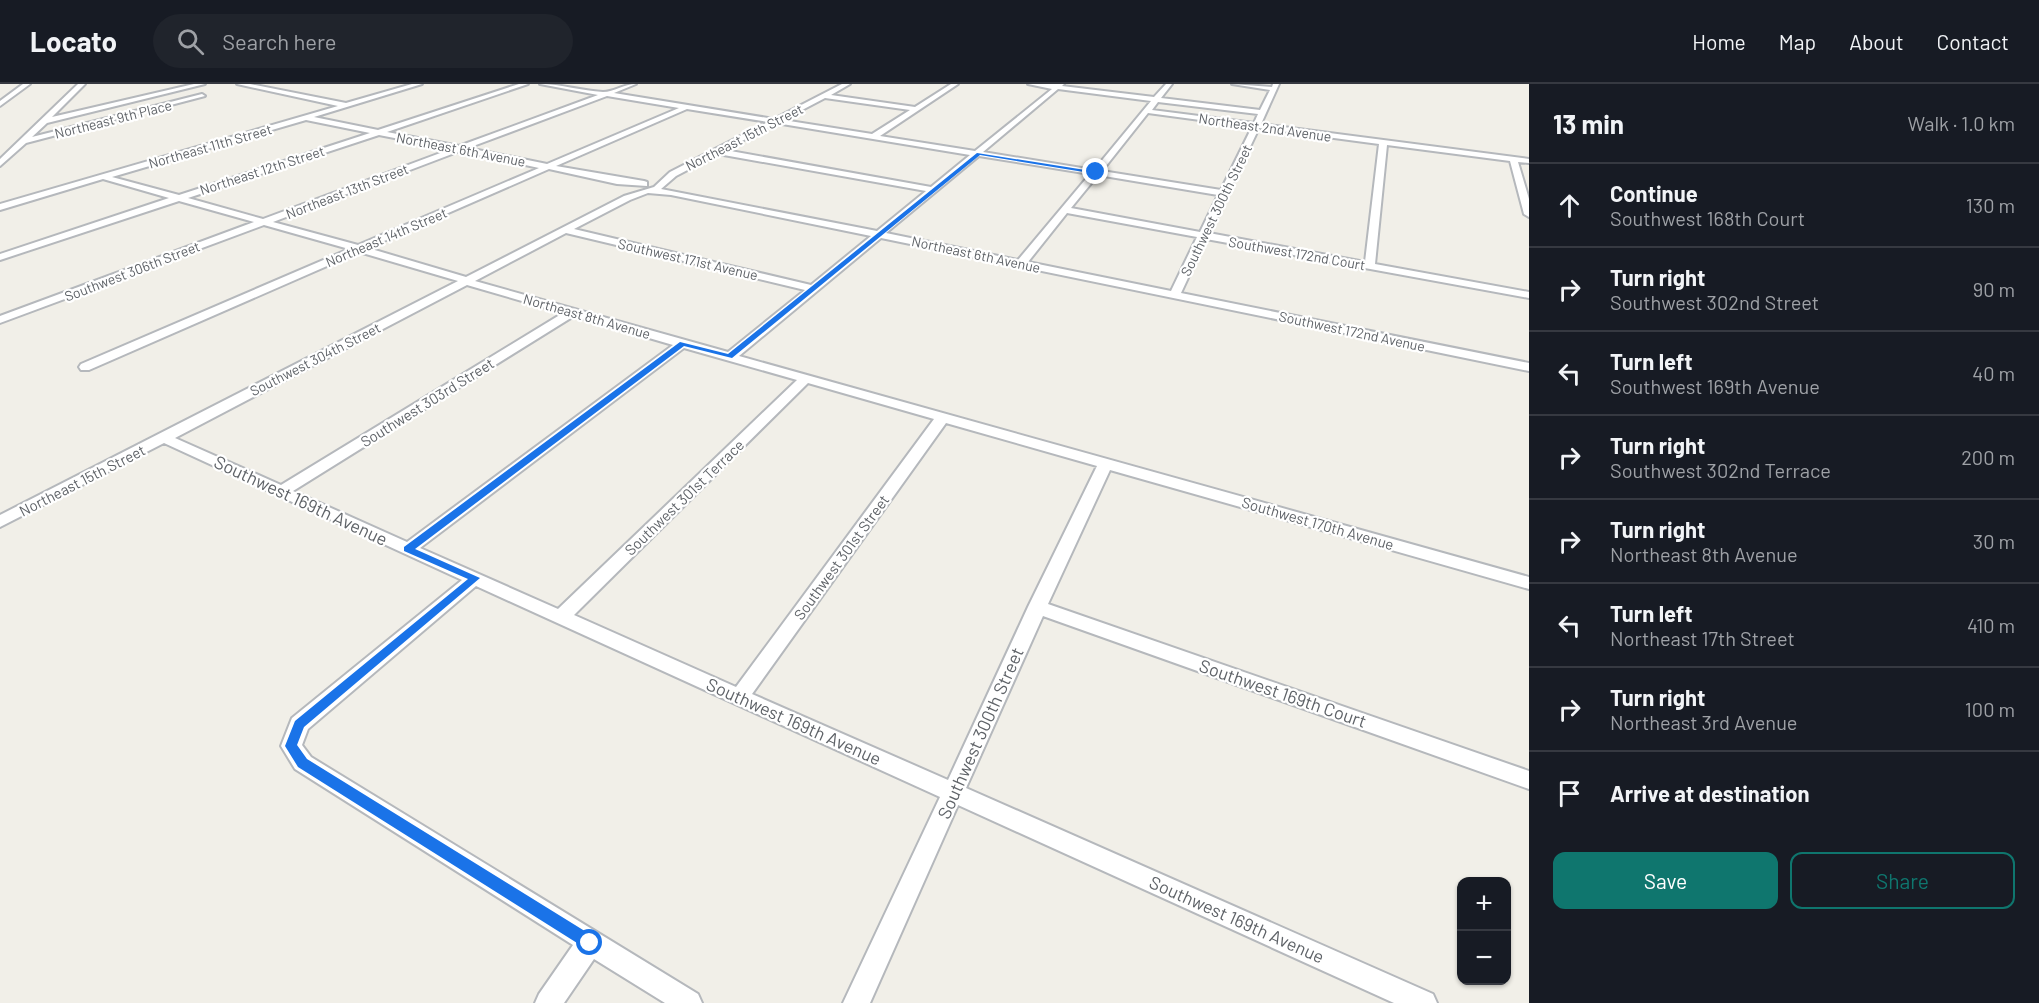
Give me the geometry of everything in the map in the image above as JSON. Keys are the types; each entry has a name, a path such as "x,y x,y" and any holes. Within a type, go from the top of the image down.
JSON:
{"street":[{"path":"0,104 27,84"},
{"path":"0,164 82,84"},
{"path":"44,121 202,84"},
{"path":"240,84 347,105"},
{"name":"Northeast 11th Street","path":"0,207 419,84"},
{"name":"Northeast 12th Street","path":"0,256 525,84"},
{"path":"543,84 1225,193"},
{"name":"Northeast 13th Street","path":"264,222 633,84"},
{"name":"Northeast 15th Street","path":"466,280 847,84"},
{"path":"942,84 954,85"},
{"path":"1031,84 1057,85 1263,112"},
{"path":"1021,263 1169,84"},
{"path":"1235,84 1275,86"},
{"path":"1253,84 1275,86"},
{"path":"873,137 954,85"},
{"path":"730,357 979,154 1057,85"},
{"name":"Southwest 300th Street","path":"1175,294 1275,86"},
{"name":"Northeast 9th Place","path":"24,141 202,96"},
{"path":"824,96 916,109"},
{"name":"Northeast 14th Street","path":"85,368 686,107"},
{"name":"Northeast 2nd Avenue","path":"1147,111 1529,161"},
{"name":"Northeast 6th Avenue","path":"305,117 1175,294"},
{"path":"1370,266 1383,142"},
{"path":"717,151 934,190"},
{"path":"1513,159 1529,214"},
{"name":"Northeast 15th Street","path":"643,187 659,186 673,174"},
{"name":"Northeast 8th Avenue","path":"104,177 1106,463"},
{"name":"Northeast 6th Avenue","path":"659,186 671,192"},
{"name":"Southwest 172nd Court","path":"1065,210 1529,294"},
{"name":"Southwest 306th Street","path":"0,321 264,222"},
{"name":"Southwest 171st Avenue","path":"565,230 812,288"},
{"name":"Southwest 304th Street","path":"164,438 466,280"},
{"name":"Southwest 172nd Avenue","path":"1175,294 1529,367"},
{"name":"Southwest 303rd Street","path":"282,491 573,312"},
{"path":"408,549 682,343"},
{"name":"Southwest 301st Terrace","path":"561,617 806,378"},
{"name":"Southwest 301st Street","path":"740,696 943,417"},
{"name":"Northeast 15th Street","path":"0,522 164,438"},
{"name":"Southwest 169th Avenue","path":"164,438 1424,1003"},
{"name":"Southwest 300th Street","path":"856,1003 954,793 1036,607 1106,463"},
{"name":"Southwest 170th Avenue","path":"1106,463 1529,583"},
{"path":"475,578 299,724 291,746 303,763 689,1003"},
{"name":"Southwest 169th Court","path":"1036,607 1529,780"},
{"path":"548,1003 590,943"}],"route":[{"path":"590,943 303,763 291,746 299,724 475,578 408,549 682,343 730,357 979,154 1096,172"}]}
